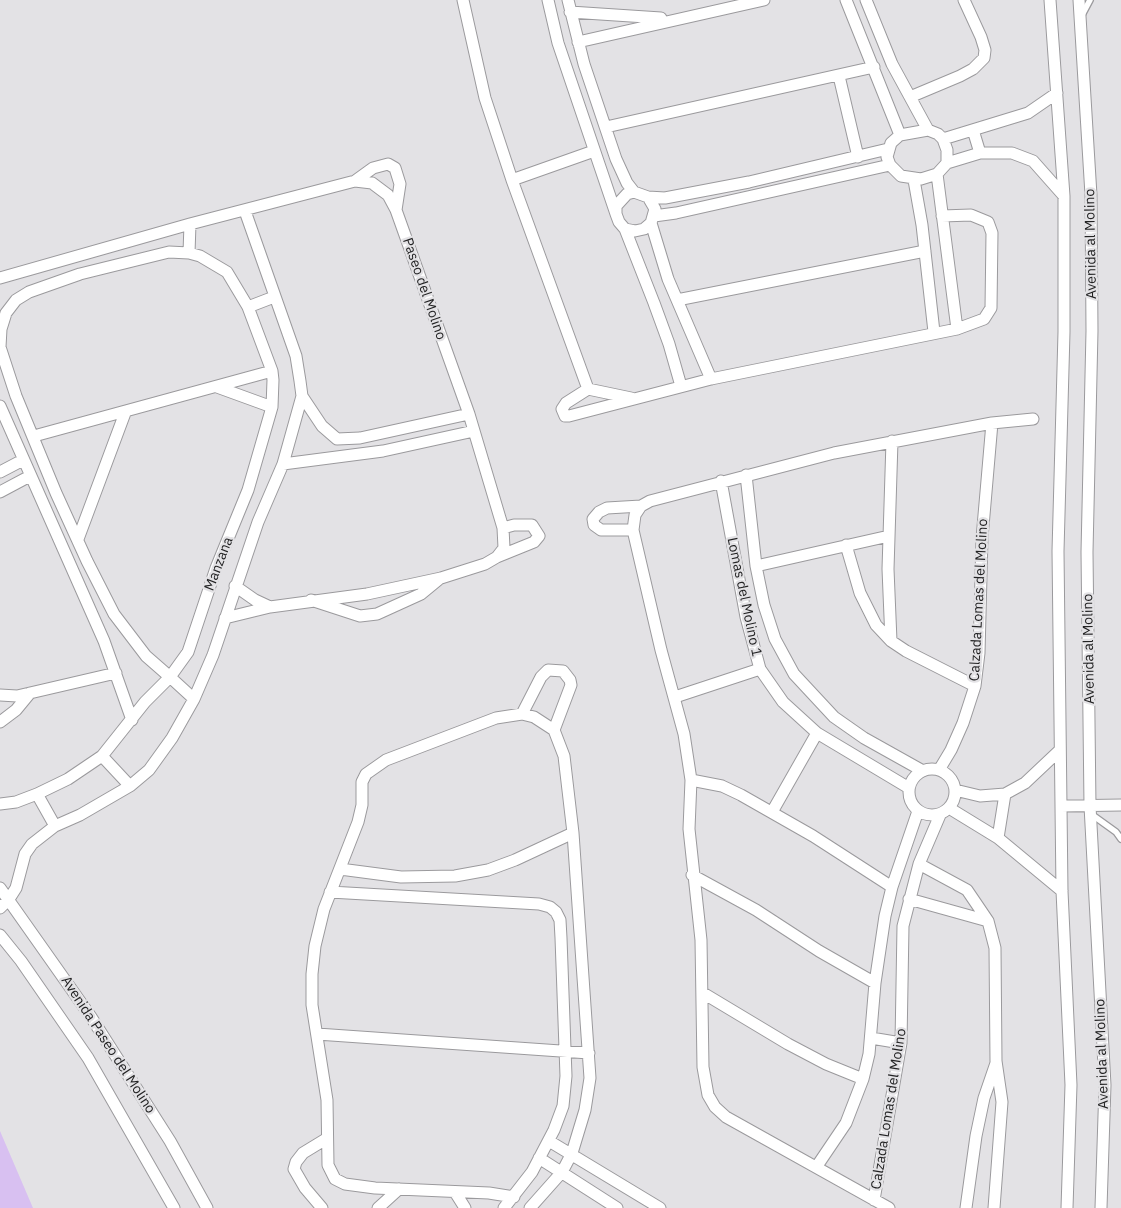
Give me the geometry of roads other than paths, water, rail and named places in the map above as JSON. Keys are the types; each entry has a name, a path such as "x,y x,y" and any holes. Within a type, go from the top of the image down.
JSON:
{"street":[{"path":"463,0 485,98 512,180 588,389"},
{"path":"548,0 558,43 594,151 619,222 625,229 670,344 681,386"},
{"path":"578,42 673,19 764,0"},
{"path":"846,0 900,135"},
{"path":"866,0 892,64 928,130"},
{"path":"910,96 960,76 984,58 985,50 981,37 964,0"},
{"name":"Avenida al Molino","path":"1050,0 1064,196 1064,332 1058,551 1062,891 1071,1085 1067,1208"},
{"name":"Avenida al Molino","path":"1079,0 1091,195 1092,331 1087,552 1090,810 1105,1085 1101,1208"},
{"path":"673,19 569,6 578,42 622,174 634,192 648,197 665,198 712,190 888,149"},
{"path":"606,127 874,67"},
{"path":"839,76 858,157"},
{"path":"943,139 1028,112 1057,93"},
{"path":"946,163 947,150 943,139 938,134 928,130 900,135 891,143 888,149 890,165 901,176 914,180 937,174 946,163 980,153 1012,153 1032,162 1064,196"},
{"path":"973,130 980,153"},
{"path":"512,180 594,151"},
{"path":"355,181 373,168 388,164 395,168 400,184 396,210"},
{"path":"625,229 635,231 644,229 653,220 676,213 890,165"},
{"path":"937,174 957,329"},
{"path":"914,180 925,251 934,332"},
{"name":"Paseo del Molino","path":"0,278 190,224 355,181 372,183 388,196 396,210 469,414 503,528"},
{"path":"616,214 620,199 634,192"},
{"path":"648,197 653,202 653,220 662,260 711,379"},
{"path":"0,908 16,888 25,854 32,844 55,826 95,807 130,786 155,762 172,738 194,699 225,618 258,522 283,464 302,396 296,356 274,298 245,211"},
{"path":"631,398 588,389 563,406 565,416 711,379 934,332 957,329 984,319 991,308 992,233 988,222 971,216 942,216"},
{"path":"190,224 195,254 169,252 80,274 44,286 16,300 6,313 1,328 0,347 3,370 34,436 67,516 114,614 130,638 146,656 194,699"},
{"path":"677,300 925,251"},
{"name":"Manzana","path":"0,804 16,802 37,794 68,779 102,756 145,702 170,677 188,652 216,568 238,515 272,407 274,380 248,307 227,272 195,254"},
{"path":"76,256 80,274"},
{"path":"248,307 274,298"},
{"path":"34,436 125,413 272,371"},
{"path":"217,387 272,407"},
{"path":"302,396 322,426 337,439 360,438 469,414"},
{"path":"0,406 116,673 132,720"},
{"path":"78,539 125,413"},
{"path":"889,1208 818,1166 726,1117 715,1107 705,1085 703,1067 701,940 692,875 689,829 691,780 675,697 660,650 633,530 634,515 641,506 650,501 746,475 892,441 992,423 1033,419"},
{"name":"Calzada Lomas del Molino","path":"939,770 952,750 963,723 974,686 979,653 982,538 992,423"},
{"path":"283,464 383,451 474,431"},
{"path":"336,458 337,439"},
{"path":"892,441 889,536 892,640"},
{"path":"0,472 22,460"},
{"name":"Lomas del Molino 1","path":"746,475 756,566 764,605 775,639 794,674 834,717 864,738 923,771"},
{"path":"0,492 30,476"},
{"name":"Lomas del Molino 1","path":"722,481 746,617 760,669 783,702 816,733 909,788"},
{"path":"633,530 601,530 594,525 593,519 599,512 607,508 641,506"},
{"path":"238,515 258,522"},
{"path":"52,523 67,516"},
{"path":"225,618 270,607 310,600 366,594 441,578 485,564 526,545 539,536 532,525 514,525 503,528 504,548 497,557"},
{"path":"756,566 889,536"},
{"path":"846,546 860,593 876,625 892,640 974,686"},
{"path":"310,600 360,616 377,614 421,594 441,578"},
{"path":"235,586 255,600 270,607"},
{"path":"675,697 760,669"},
{"path":"522,714 541,677 548,670 563,671 570,680 570,685 554,730"},
{"path":"0,695 17,696 116,673"},
{"path":"0,722 16,710 30,693"},
{"path":"514,1197 344,1184 335,1179 328,1164 326,1139 327,1100 312,1005 312,974 315,946 330,892 358,822 362,805 362,782 366,774 373,767 496,718 522,714 534,717 554,730 564,756 590,1053 590,1078 585,1110 572,1153 562,1172 530,1208"},
{"path":"772,812 816,733"},
{"path":"956,790 980,796 1005,794 1025,783 1060,750"},
{"path":"102,756 130,786"},
{"path":"939,770 950,778 956,790 953,803 944,812 928,816 918,811 912,805 909,788 916,775 923,771 939,770"},
{"path":"691,780 722,786 772,812 892,887"},
{"path":"37,794 55,826"},
{"path":"998,838 1005,794"},
{"path":"1061,806 1090,810 1121,805"},
{"name":"Calzada Lomas del Molino","path":"818,1166 846,1123 863,1079 871,1038 875,983 885,916 892,887 918,811"},
{"path":"944,812 998,838 1062,891"},
{"name":"Calzada Lomas del Molino","path":"874,1200 902,1043 901,942 909,899 920,864 944,812"},
{"path":"340,869 401,877 455,876 488,870 515,860 572,833"},
{"path":"920,864 967,890 988,921 995,948 996,1061 1002,1102 994,1208"},
{"path":"692,875 756,910 818,951 875,983"},
{"name":"Avenida Paseo del Molino","path":"0,888 91,1017 170,1140 207,1208"},
{"path":"330,892 539,904 550,907 560,920 566,1076 563,1106 549,1141 514,1197 504,1208"},
{"path":"909,899 988,921"},
{"name":"Avenida Paseo del Molino","path":"0,935 21,961 88,1058 174,1208"},
{"path":"703,993 796,1048 826,1064 863,1079"},
{"path":"317,1034 590,1053"},
{"path":"871,1038 902,1043"},
{"path":"966,1208 978,1126 984,1098 996,1061"},
{"path":"322,1208 301,1182 294,1169 296,1162 303,1153 326,1139"},
{"path":"549,1141 572,1153 660,1208"},
{"path":"539,1158 617,1208"},
{"path":"378,1208 399,1189"},
{"path":"455,1192 465,1208"}],"lane":[{"path":"1080,19 1090,0"},
{"path":"1090,810 1116,832 1121,839"}]}
